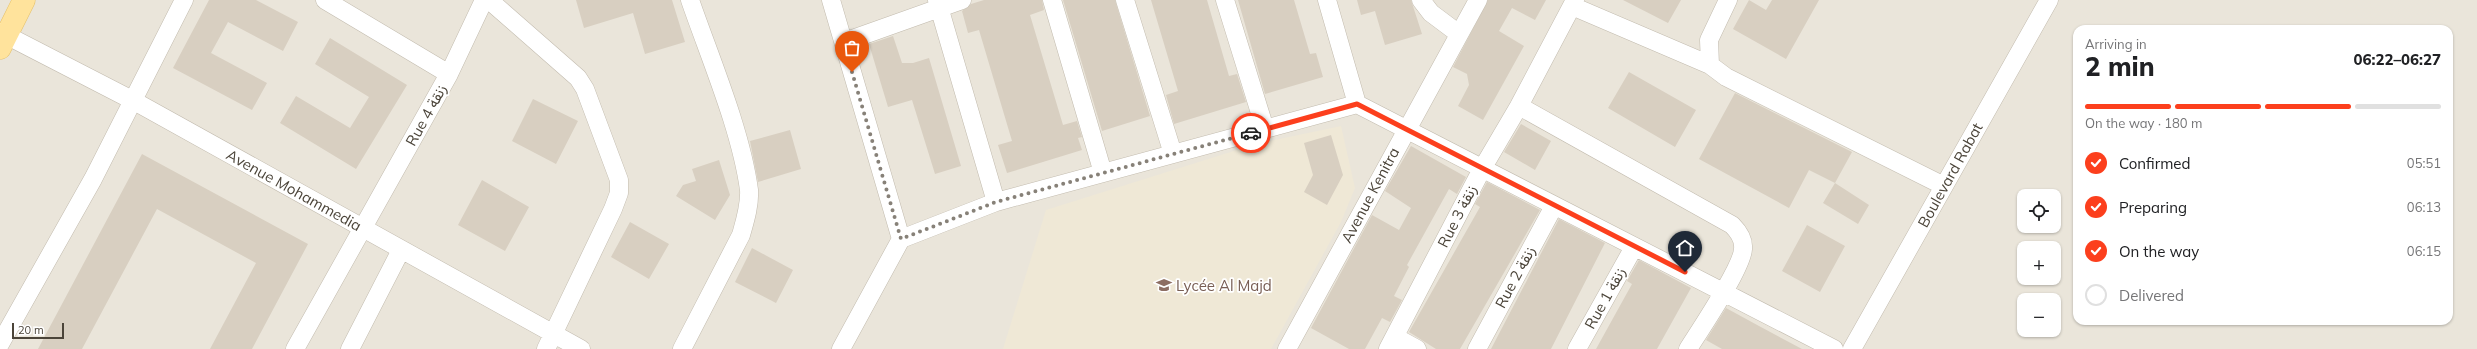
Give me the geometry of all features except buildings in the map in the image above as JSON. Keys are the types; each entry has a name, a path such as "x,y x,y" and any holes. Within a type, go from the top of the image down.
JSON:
{"main road":[{"path":"2,35 24,0"}],"street":[{"path":"0,344 134,101 184,0"},
{"path":"325,0 449,74"},
{"name":"Rue 4 زنقة","path":"295,349 449,74 484,0"},
{"path":"489,0 578,78 585,89 620,180 619,193 613,209 550,342"},
{"path":"682,349 741,235 749,191 731,119 690,0"},
{"path":"832,0 901,239"},
{"path":"844,42 938,4 962,0"},
{"path":"1052,0 1103,173"},
{"path":"1125,0 1173,154"},
{"path":"1225,0 1265,129"},
{"path":"1327,0 1357,104"},
{"path":"1421,0 1431,13 1459,34"},
{"name":"Avenue Kenitra","path":"1287,349 1405,129 1478,0"},
{"path":"1710,65 1709,40 1728,0"},
{"name":"Boulevard Rabat","path":"1852,349 2049,0"},
{"path":"1574,3 1710,65 1726,77 1944,186"},
{"name":"Rue 3 زنقة","path":"1392,343 1482,169 1519,106 1574,3"},
{"path":"938,4 996,202"},
{"name":"Avenue Mohammedia","path":"2,35 134,101 362,228 401,250 550,342 581,349"},
{"path":"841,349 901,239 996,202 1357,104 1634,247 1724,291 1834,349"},
{"path":"1519,106 1732,225 1740,234 1743,249 1724,291 1688,349"},
{"name":"Rue 2 زنقة","path":"1477,349 1554,206"},
{"name":"Rue 1 زنقة","path":"1576,349 1634,247"},
{"path":"350,349 401,250"},
{"path":"1392,343 1417,349"}],"shaded area":[{"path":"0,0 2477,0 2477,349 0,349"},
{"name":"Lycée Al Majd","path":"1341,126 1355,188 1341,222 1271,349 1003,349 1046,210 1256,144"}],"way so far":[{"path":"852,72 901,239 996,202 1251,133"}],"place":[{"name":"Lycée Al Majd","path":"1164,285"}],"route":[{"path":"1251,133 1357,104 1685,272"}]}
